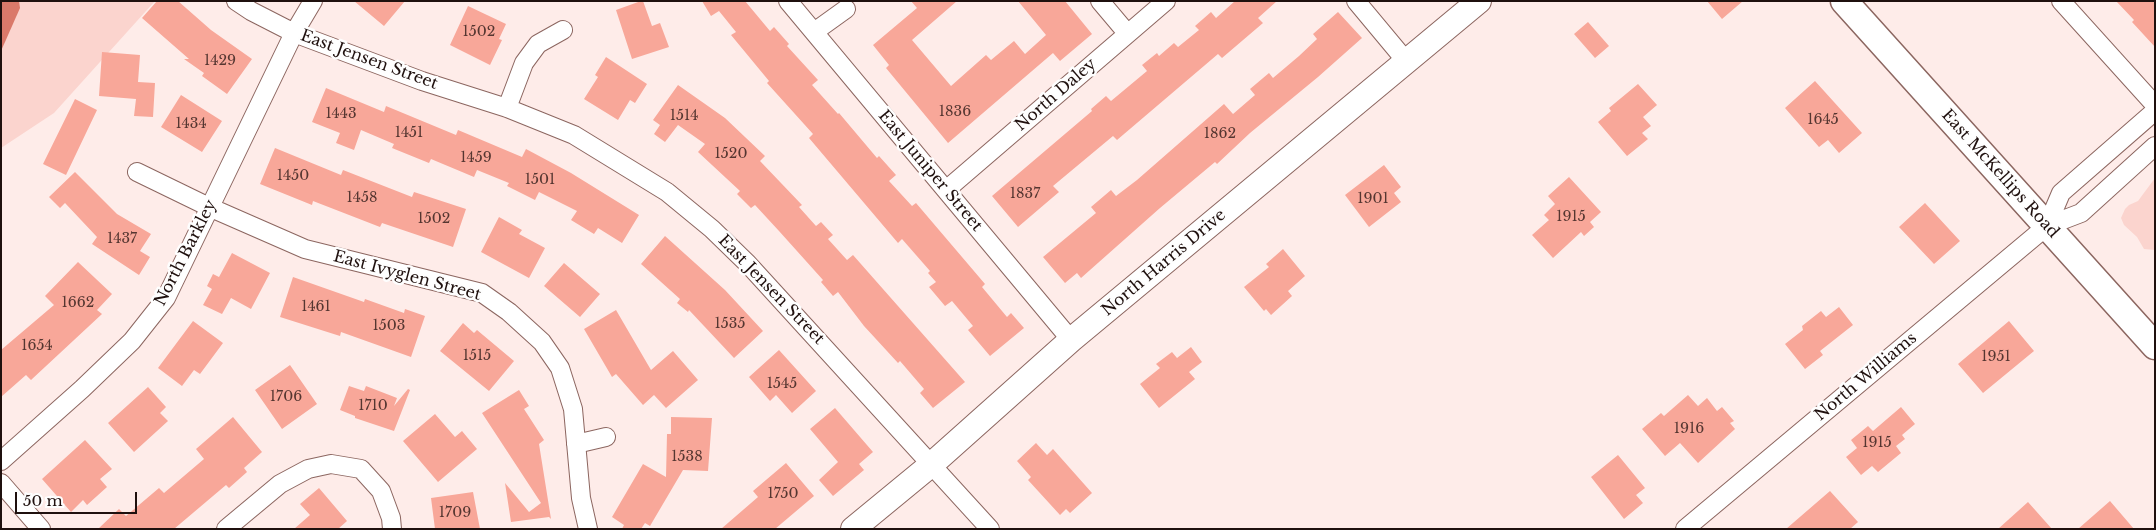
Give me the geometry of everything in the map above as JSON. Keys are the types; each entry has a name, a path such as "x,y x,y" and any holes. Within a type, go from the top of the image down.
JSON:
{"main road":[{"name":"East McKellips Road","path":"1844,1 2155,346"}],"street":[{"name":"East Jensen Street","path":"236,1 251,12 294,33 422,81 507,108 574,135 667,192 712,229 748,264 990,529"},
{"name":"North Barkley","path":"1,461 82,389 138,334 166,298 294,33 313,1"},
{"name":"East Juniper Street","path":"788,1 1070,340"},
{"path":"1100,1 1127,33"},
{"name":"North Daley","path":"946,190 1166,1"},
{"path":"1356,1 1406,61"},
{"name":"North Harris Drive","path":"853,529 932,464 1070,340 1479,1"},
{"path":"2061,1 2155,105"},
{"path":"814,32 846,9"},
{"path":"507,108 524,63 538,44 563,30"},
{"name":"North Williams","path":"2047,226 2061,193 2155,110"},
{"name":"North Williams","path":"1685,529 2047,226 2081,213 2155,146"},
{"path":"2105,154 2124,174"},
{"name":"East Ivyglen Street","path":"137,172 209,208 305,249 482,294 509,312 542,342 560,368 573,410 581,498 588,529"},
{"path":"576,444 606,437"},
{"path":"226,529 280,484 308,469 331,464 362,469 381,491 391,518 392,529"},
{"path":"1,483 41,529"}],"shaded area":[{"path":"1,1 155,1 54,113 1,148"},
{"path":"1,1 19,1 20,8 1,51"},
{"path":"2155,178 2155,250 2144,249 2137,237 2124,225 2121,218 2125,209 2138,201"}],"building":[{"path":"157,1 178,1 211,30 252,59 227,94 202,76 204,73 184,59 189,59 142,18"},
{"path":"354,1 405,1 384,26"},
{"path":"643,1 652,26 660,23 669,47 632,59 616,10"},
{"path":"702,1 745,1 770,31 774,27 789,44 787,46 818,80 812,85 839,113 877,158 879,156 896,175 889,181 912,206 916,203 985,284 982,287 1007,317 1011,313 1024,328 990,356 968,330 973,326 952,301 945,306 929,287 936,282 928,273 930,271 902,239 898,243 809,138 813,134 767,83 769,81 731,35 736,32 719,11 711,16"},
{"path":"911,1 957,1 912,40 951,86 986,55 991,60 1014,41 1025,54 1046,35 1018,1 1065,1 1092,34 1060,61 1053,53 948,143 886,68 889,65 873,45 917,8"},
{"path":"1235,1 1277,1 1258,18 1263,23 1222,58 1218,54 1117,140 1113,136 1053,186 1059,192 1018,227 992,196 1092,111 1091,109 1106,96 1111,101 1147,71 1142,65 1157,53 1159,56 1174,43 1178,47 1199,30 1195,26 1211,12 1216,18"},
{"path":"1707,1 1743,1 1722,19"},
{"path":"2116,1 2155,1 2155,47 2132,22 2134,20"},
{"path":"468,6 506,24 499,39 502,40 490,65 450,45"},
{"path":"1338,12 1362,38 1250,133 1217,164 1215,162 1160,208 1081,278 1077,273 1065,283 1043,257 1096,213 1091,207 1111,190 1116,196 1137,180 1224,104 1233,114 1255,95 1250,89 1269,73 1273,78 1299,56 1317,39 1313,34"},
{"path":"1588,22 1609,46 1595,58 1574,34"},
{"path":"102,52 140,55 138,82 155,83 153,117 134,116 136,99 99,96"},
{"path":"606,57 647,84 635,103 630,100 618,120 584,99 598,77 595,75"},
{"path":"1815,81 1862,133 1839,153 1828,140 1819,147 1785,108"},
{"path":"1638,84 1657,105 1643,117 1651,126 1642,133 1648,139 1627,156 1598,122 1611,111 1609,108"},
{"path":"678,85 725,118 765,156 760,161 802,205 799,207 816,226 821,222 833,235 828,239 847,260 853,255 965,382 933,408 920,393 924,389 900,361 898,363 864,326 838,292 833,296 821,282 823,280 755,205 751,208 737,194 740,191 698,152 705,144 678,125 665,142 654,134 660,125 653,120"},
{"path":"326,88 384,112 386,106 456,135 458,130 522,157 526,149 571,173 639,215 622,243 598,228 594,234 571,220 577,211 539,192 535,200 507,186 509,183 477,170 474,177 431,159 429,163 392,148 394,144 361,130 354,150 336,143 340,133 312,122"},
{"path":"181,95 222,121 202,152 161,127"},
{"path":"75,99 97,110 66,175 43,164"},
{"path":"275,148 341,175 343,170 412,197 414,192 466,209 453,247 382,223 380,227 313,201 312,205 260,184"},
{"path":"1384,165 1401,187 1394,193 1401,202 1369,227 1345,195"},
{"path":"75,172 117,214 151,234 140,251 150,257 139,275 92,244 97,237 65,203 60,208 49,197"},
{"path":"1569,177 1601,212 1590,222 1594,227 1584,236 1581,232 1553,258 1532,235 1549,220 1544,215 1555,204 1548,196"},
{"path":"1925,203 1960,241 1934,264 1899,227"},
{"path":"499,217 522,230 519,234 545,248 529,278 481,252"},
{"path":"665,236 725,290 763,331 734,358 689,310 688,312 677,303 680,299 641,264"},
{"path":"1283,249 1305,276 1288,291 1292,296 1271,315 1266,309 1264,311 1244,287 1269,267 1266,264"},
{"path":"232,253 270,273 251,309 231,298 222,314 203,305 212,289 207,286 213,274 219,277"},
{"path":"78,262 112,294 97,310 102,314 31,380 26,375 1,397 1,350 54,305 45,296"},
{"path":"564,263 600,294 580,317 544,286"},
{"path":"293,277 364,302 365,299 404,313 405,309 425,316 411,357 341,332 340,336 280,317"},
{"path":"1839,307 1853,325 1820,351 1823,355 1805,369 1785,344 1803,330 1802,326 1821,311 1826,317"},
{"path":"616,310 651,370 673,351 698,380 666,408 654,395 643,405 616,374 612,377 584,329"},
{"path":"193,321 223,343 200,374 194,370 182,386 158,368"},
{"path":"2009,321 2034,351 1983,393 1958,364"},
{"path":"463,323 474,333 477,330 514,361 489,391 440,351"},
{"path":"1191,347 1202,362 1189,372 1195,379 1159,408 1140,384 1160,368 1156,364 1172,352 1177,358"},
{"path":"779,350 816,391 792,413 776,395 770,401 749,377"},
{"path":"290,365 317,404 282,429 255,390"},
{"path":"349,386 364,391 366,386 397,398 394,406 408,389 410,390 394,431 355,418 355,416 340,410"},
{"path":"148,387 166,407 160,413 168,421 134,452 108,423"},
{"path":"519,390 529,406 524,409 544,440 539,444 551,519 549,517 511,522 505,483 529,512 541,503 482,413"},
{"path":"1688,395 1698,406 1707,398 1717,411 1722,407 1734,421 1730,423 1735,429 1698,463 1680,443 1665,456 1642,429 1661,413 1664,416"},
{"path":"1901,407 1915,424 1902,435 1905,439 1896,446 1901,453 1878,472 1872,466 1861,475 1846,457 1857,448 1851,440 1868,426 1873,431"},
{"path":"835,408 873,452 859,464 864,470 833,496 819,480 838,462 810,429"},
{"path":"435,414 455,437 462,431 477,449 438,482 403,441"},
{"path":"233,417 262,452 244,468 247,472 229,488 226,485 174,529 98,529 119,509 126,516 159,488 164,493 204,459 196,449"},
{"path":"671,417 712,418 708,471 683,470 650,526 645,523 641,529 622,529 624,525 612,517 643,464 666,477 667,434 671,434"},
{"path":"85,440 112,469 100,479 107,487 87,505 83,500 71,512 42,479"},
{"path":"1036,443 1047,455 1053,449 1092,493 1070,513 1066,509 1060,515 1028,480 1031,477 1017,461"},
{"path":"1618,455 1645,488 1636,495 1643,503 1624,519 1591,477"},
{"path":"786,463 814,496 775,529 721,529 758,497 753,491"},
{"path":"319,488 347,521 338,529 294,529 310,515 300,504"},
{"path":"1830,491 1858,522 1850,529 1786,529"},
{"path":"473,492 480,529 435,529 431,498"},
{"path":"2110,501 2134,529 2078,529"},
{"path":"2028,502 2052,529 1998,529"}]}
